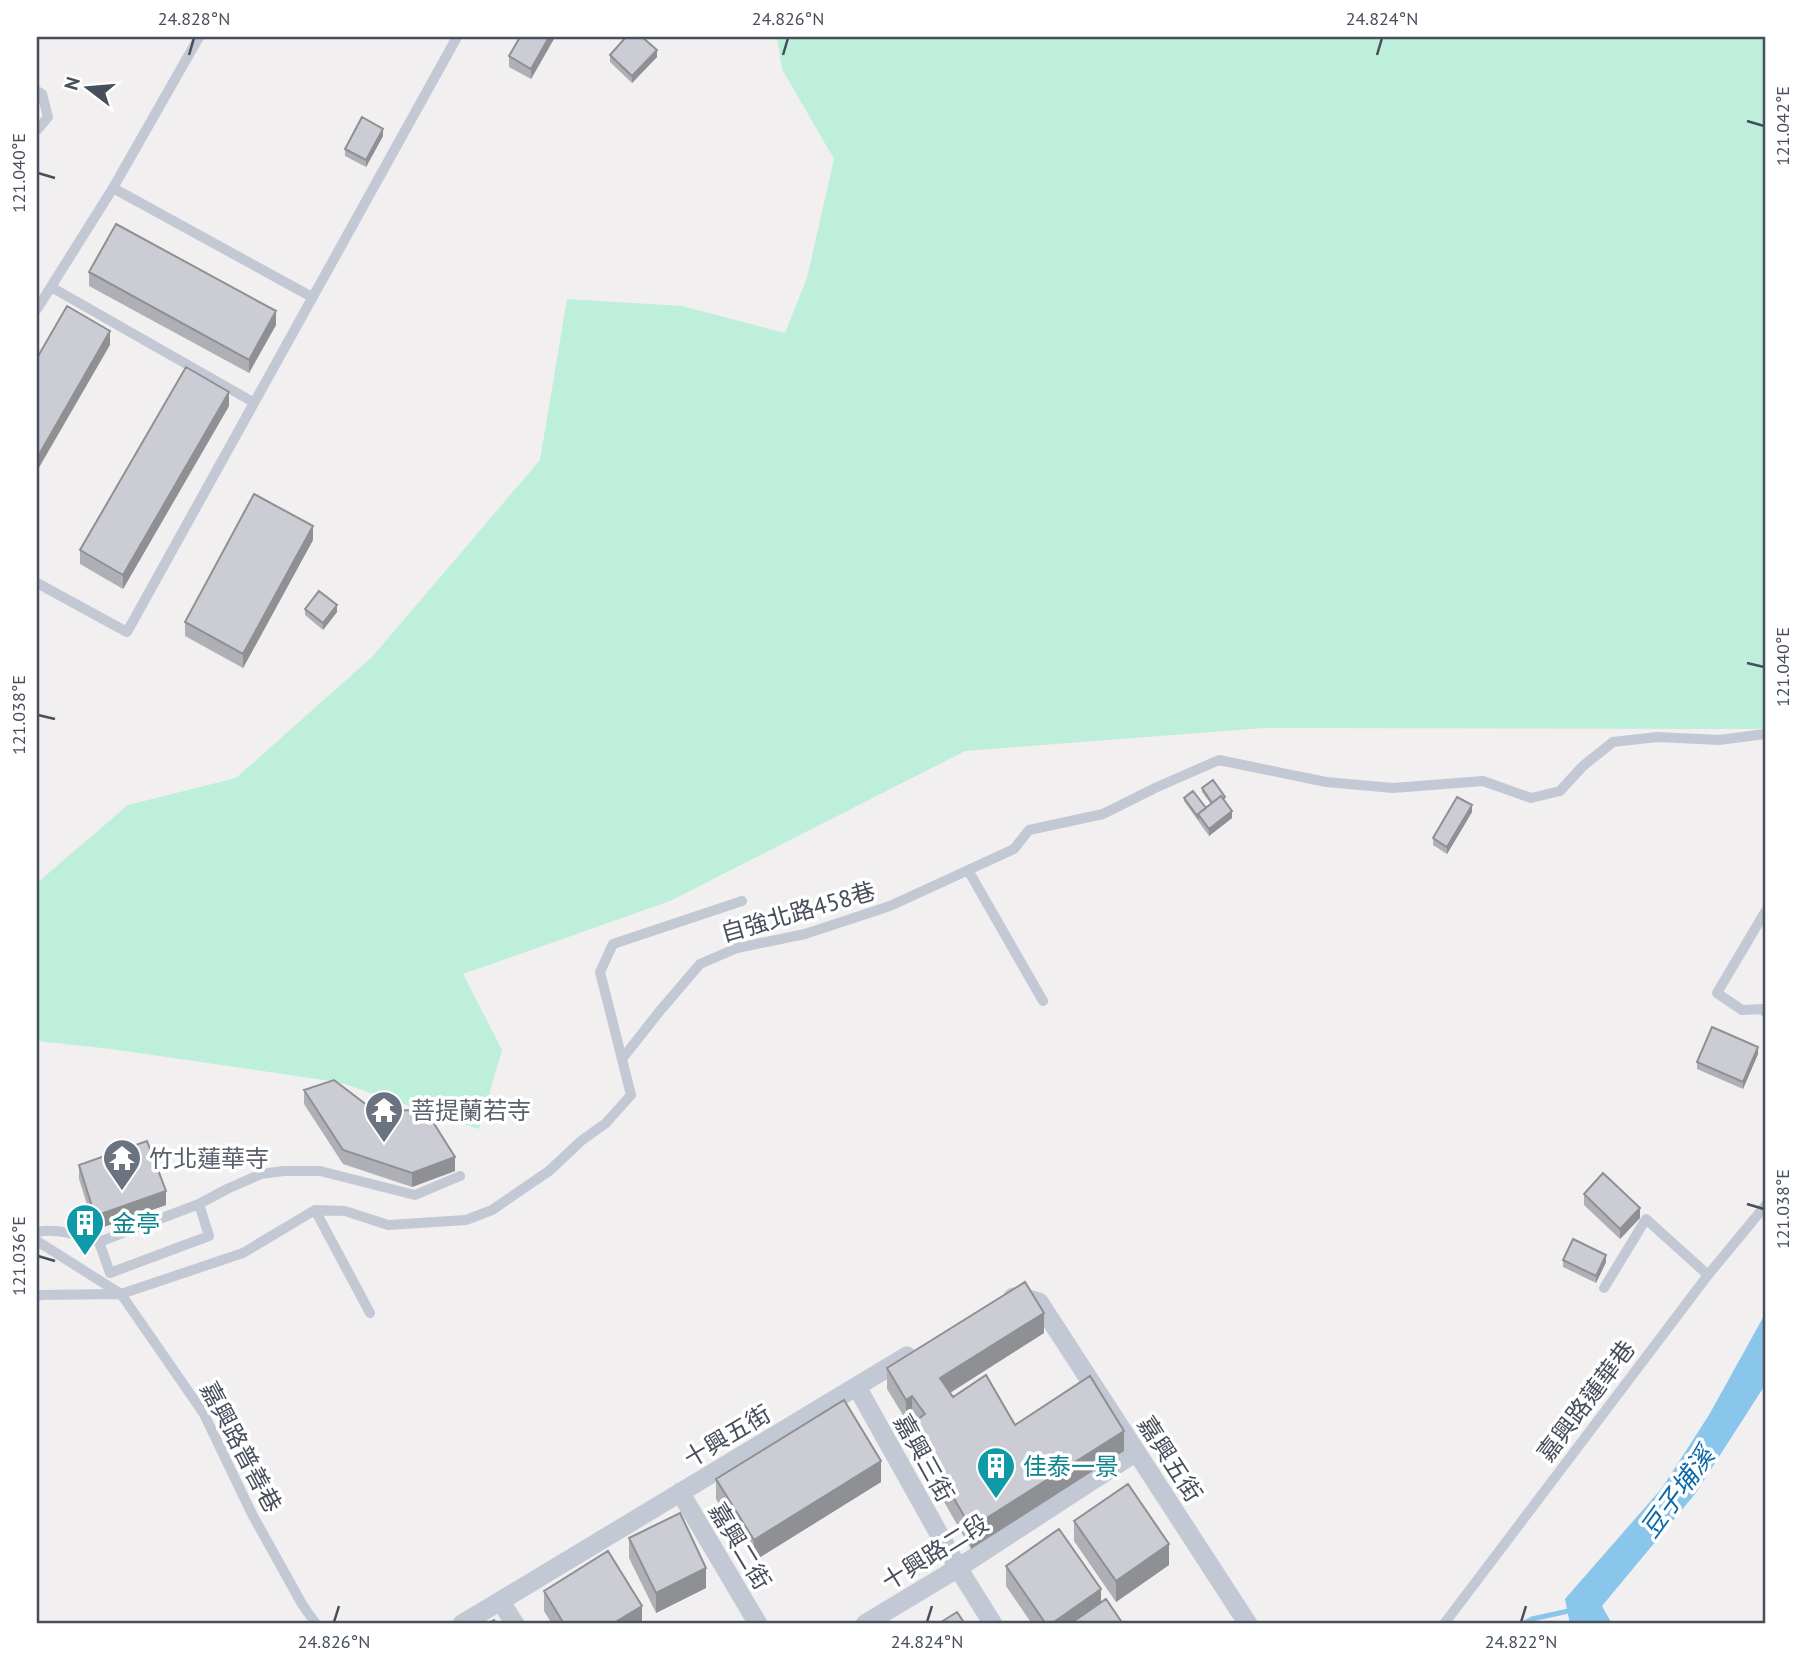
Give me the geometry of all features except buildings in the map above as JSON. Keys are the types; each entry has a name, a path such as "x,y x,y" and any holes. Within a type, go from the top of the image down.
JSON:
{"street":[{"name":"嘉興五街","path":"991,1304 1019,1296 1039,1302 1248,1624"},
{"name":"十興五街","path":"461,1624 924,1345"},
{"name":"嘉興三街","path":"857,1387 958,1568 993,1624"},
{"name":"十興路二段","path":"865,1624 958,1568 1136,1452"},
{"name":"嘉興二街","path":"680,1492 758,1624"},
{"path":"501,1601 515,1624"}],"lane":[{"path":"37,309 113,188 199,37"},
{"path":"37,583 127,632 457,37"},
{"path":"37,91 42,94 48,117 37,130"},
{"path":"113,188 312,297"},
{"path":"51,287 253,402"},
{"name":"自強北路458巷","path":"622,1059 700,964 737,948 804,934 890,906 1014,849 1029,830 1103,814 1219,760 1326,782 1393,788 1483,782 1531,799 1560,791 1583,766 1613,742 1657,737 1719,740 1765,734"},
{"path":"968,870 1043,1000"},
{"path":"37,1297 121,1294 243,1253 315,1210 345,1211 388,1225 466,1220 492,1210 549,1171 582,1141 606,1124 631,1094 600,972 614,944 742,901"},
{"path":"1765,912 1717,993 1742,1010 1763,1009 1765,1012"},
{"path":"37,1232 50,1230 74,1233 99,1242 199,1204 261,1174 320,1171 415,1195 460,1176"},
{"path":"99,1242 110,1273 209,1236 199,1204"},
{"name":"嘉興路蓮華巷","path":"1444,1624 1708,1275 1765,1206"},
{"path":"315,1210 370,1313"},
{"path":"1604,1288 1646,1219 1708,1275"},
{"path":"37,1241 121,1294"},
{"name":"嘉興路普善巷","path":"121,1294 204,1414 252,1514 316,1624"}],"green space":[{"path":"777,37 1765,37 1765,729 1264,728 965,751 670,901 463,974 502,1050 479,1129 338,1082 37,1041 37,883 128,805 236,778 373,656 540,460 567,299 682,306 785,333 807,278 834,159 782,69"}],"water":[{"name":"豆子埔溪","path":"1765,1314 1765,1385 1695,1494 1602,1606 1612,1624 1570,1624 1565,1599 1662,1488 1709,1415"}],"waterway":[{"path":"1522,1624 1532,1619 1573,1610"}],"place":[{"name":"菩提蘭若寺","path":"384,1144"},
{"name":"竹北蓮華寺","path":"122,1192"},
{"name":"金亭","path":"85,1257"},
{"name":"佳泰一景","path":"996,1500"}]}
